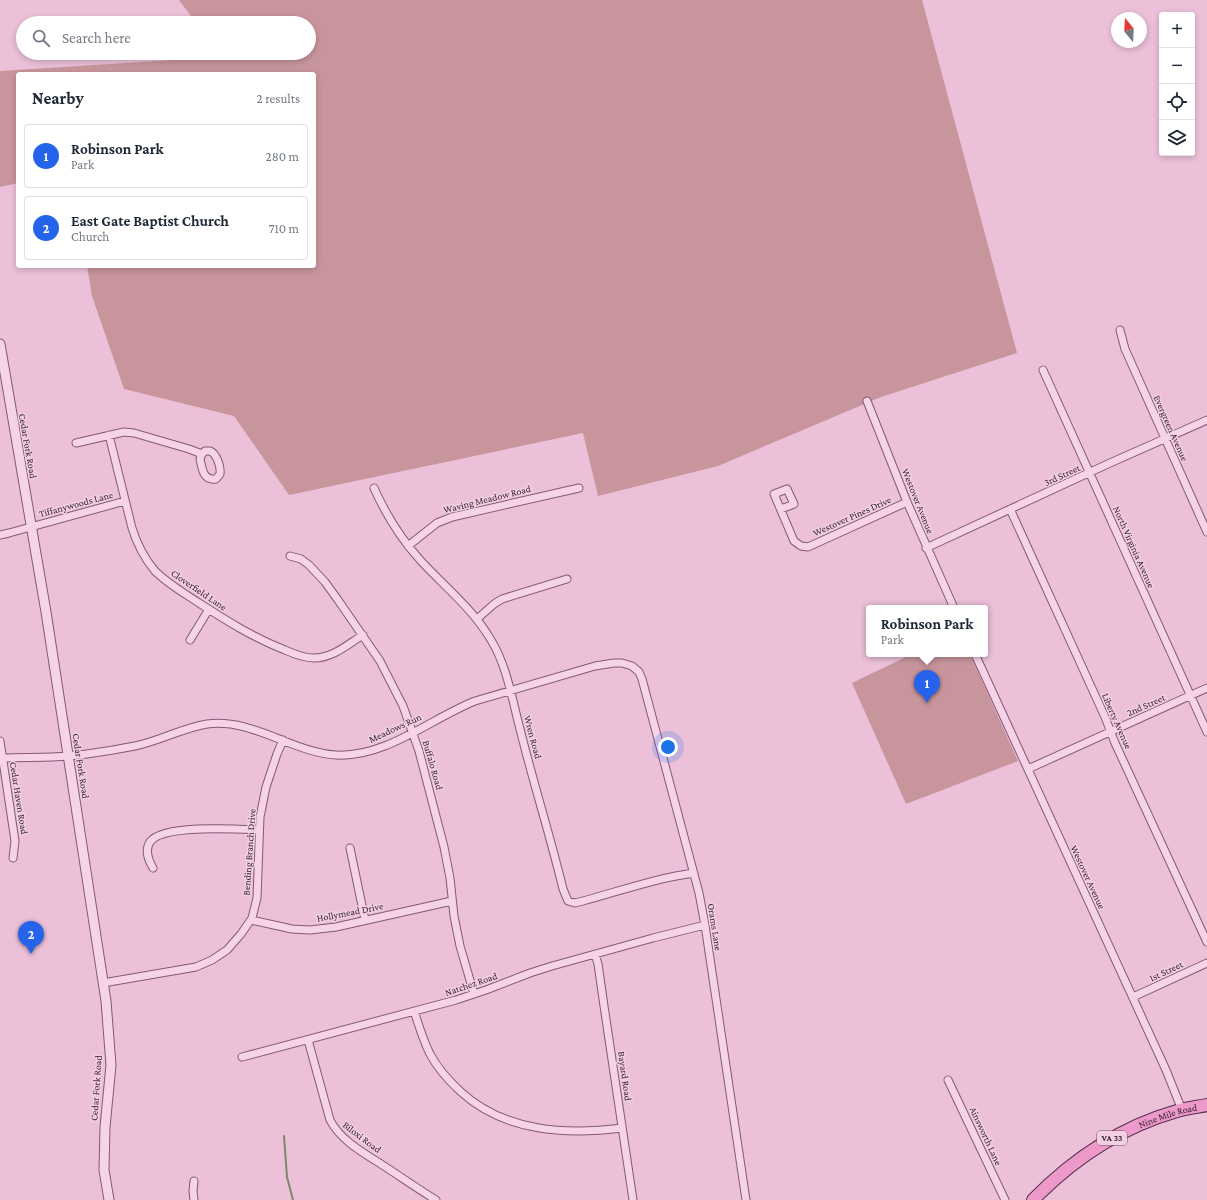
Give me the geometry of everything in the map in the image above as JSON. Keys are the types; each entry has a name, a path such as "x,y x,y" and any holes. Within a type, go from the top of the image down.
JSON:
{"main road":[{"name":"Nine Mile Road","path":"1033,1200 1075,1162 1106,1142 1140,1124 1160,1116 1207,1105"}],"street":[{"name":"Evergreen Avenue","path":"1120,330 1125,349 1207,532"},
{"name":"Cedar Fork Road","path":"0,344 48,619 106,1001 111,1065 105,1127 104,1170 108,1197"},
{"name":"North Virginia Avenue","path":"1043,370 1207,732"},
{"name":"Westover Avenue","path":"868,401 926,548 953,605"},
{"name":"3rd Street","path":"926,548 1207,420"},
{"path":"76,443 124,432 139,434 202,454"},
{"name":"Cloverfield Lane","path":"109,435 136,540 154,570 167,581 209,610 254,637 303,656 313,658 328,656 363,635"},
{"name":"Wren Road","path":"374,488 391,523 408,546 420,561 477,619 490,636 500,656 563,889 568,901 575,903 646,883 682,874 694,873"},
{"name":"Waving Meadow Road","path":"408,546 437,523 452,516 579,488"},
{"name":"Tiffanywoods Lane","path":"0,534 9,533 125,501"},
{"name":"Westover Pines Drive","path":"781,509 794,541 801,546 808,547 907,502"},
{"name":"Liberty Avenue","path":"1010,509 1207,942"},
{"name":"Buffalo Road","path":"290,556 302,559 325,582 363,635 390,680 403,706 421,759 444,847 460,946 474,994"},
{"path":"477,619 502,599 567,578"},
{"path":"190,640 209,610"},
{"name":"Westover Avenue","path":"976,657 1133,997 1166,1070 1182,1110"},
{"name":"Meadows Run","path":"3,758 69,756 136,746 186,729 208,724 225,723 255,729 319,752 337,755 365,753 384,747 458,707 475,700 595,666 622,663 632,666"},
{"name":"Orams Lane","path":"632,666 639,672 642,679 694,873 705,925 746,1200"},
{"name":"2nd Street","path":"1028,769 1207,688"},
{"name":"Bending Branch Drive","path":"103,983 196,968 227,950 241,934 251,920 258,890 260,817 266,786 283,740"},
{"name":"Cedar Haven Road","path":"0,741 15,841 13,858"},
{"path":"153,868 148,859 148,845 150,841 162,834 189,830 259,830"},
{"path":"350,848 365,920"},
{"name":"Hollymead Drive","path":"251,920 292,930 310,930 336,927 452,901"},
{"name":"Natchez Road","path":"242,1057 474,994 530,973 653,938 705,925"},
{"name":"Bayard Road","path":"595,954 633,1200"},
{"name":"1st Street","path":"1133,997 1207,963"},
{"path":"414,1011 425,1042 438,1066 454,1086 486,1110 501,1118 518,1124 546,1129 590,1131 622,1128"},
{"name":"Biloxi Road","path":"308,1040 330,1120 334,1128 341,1136 355,1147 436,1200"},
{"name":"Ainsworth Lane","path":"948,1080 1005,1200"},
{"path":"194,1181 194,1200"}],"shaded area":[{"path":"179,0 922,0 1017,353 881,397 718,466 598,496 583,433 289,495 234,416 124,389 92,296 87,268 316,268 316,72 16,72 16,183 0,187 0,71 174,60 316,60 316,16 191,16"},
{"path":"906,657 971,657 1018,761 906,804 852,683"}],"waterway":[{"path":"284,1136 287,1177 293,1200"}],"place":[{"name":"Robinson Park","path":"927,703"},
{"name":"East Gate Baptist Church","path":"31,954"}]}
